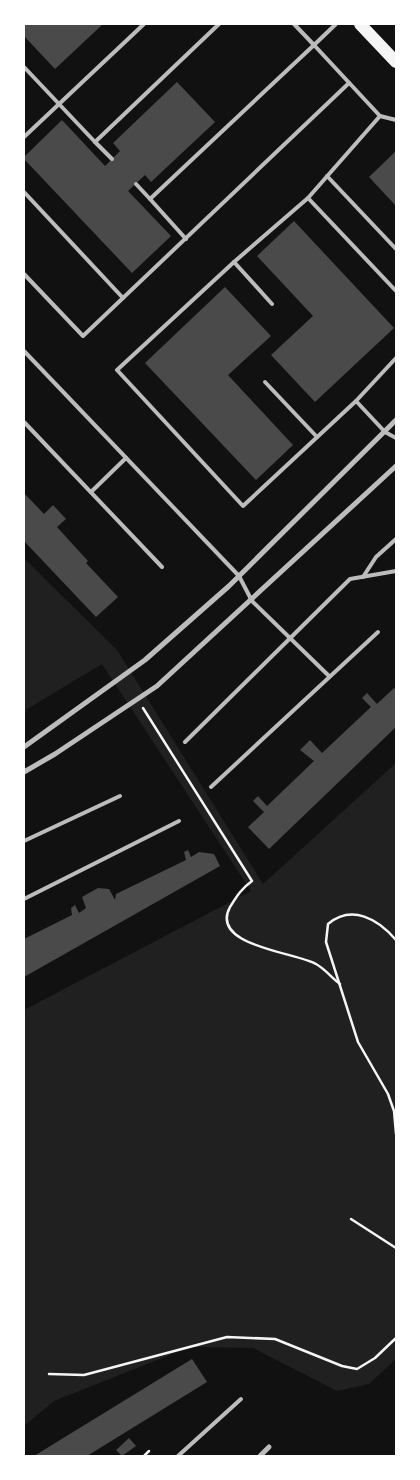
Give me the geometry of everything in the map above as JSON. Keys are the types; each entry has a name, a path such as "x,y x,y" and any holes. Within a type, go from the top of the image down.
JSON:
{"main road":[{"path":"360,24 396,62"}],"street":[{"path":"24,747 145,660 239,576 396,420"},
{"path":"24,772 157,686 252,601 396,466"},
{"path":"260,1456 269,1447"}],"lane":[{"path":"24,137 144,24"},
{"path":"96,142 219,24"},
{"path":"294,24 380,116 396,120"},
{"path":"150,199 336,24"},
{"path":"24,67 112,159"},
{"path":"24,78 29,73"},
{"path":"24,274 83,336 349,83"},
{"path":"380,116 308,198 234,262 117,370 243,506 356,401 396,358"},
{"path":"327,176 396,249"},
{"path":"136,184 186,239"},
{"path":"24,192 123,298"},
{"path":"308,198 396,291"},
{"path":"234,262 272,304"},
{"path":"24,351 239,576 252,601 329,676"},
{"path":"265,382 317,436"},
{"path":"356,401 385,432 396,438"},
{"path":"24,422 162,567"},
{"path":"91,492 126,458"},
{"path":"363,577 376,557 396,539"},
{"path":"185,742 350,579 396,571"},
{"path":"210,786 378,632"},
{"path":"24,841 120,796"},
{"path":"24,899 178,821"},
{"path":"178,1456 241,1400"}],"path":[{"path":"127,706 143,707 252,881 240,890 226,915 228,928 238,938 316,964 340,984"},
{"path":"396,940 390,933 367,918 353,914 339,915 328,924 326,942 358,1042 388,1094 394,1111 396,1134"},
{"path":"351,1220 396,1248"},
{"path":"49,1374 84,1375 227,1338 275,1339 342,1366 357,1369 375,1358 396,1338"},
{"path":"144,1456 149,1451"}],"shaded area":[{"path":"24,558 117,650 263,884 396,763 396,1359 369,1384 337,1391 253,1348 190,1347 54,1401 24,1426 24,1010 251,891 102,664 24,711"}],"building":[{"path":"24,24 103,24 55,69 24,36"},
{"path":"177,82 215,122 151,182 145,175 128,191 171,236 132,273 24,157 62,120 105,166 120,151 113,143"},
{"path":"396,151 396,206 369,177"},
{"path":"294,221 394,328 315,402 271,355 313,316 257,256"},
{"path":"225,287 271,336 228,375 293,445 256,480 145,363"},
{"path":"24,493 44,514 53,505 66,519 57,527 88,561 86,563 118,597 96,617 24,541"},
{"path":"394,688 396,690 396,727 269,849 248,827 264,812 253,801 258,796 267,806 314,761 300,750 310,740 322,753 371,707 362,698 367,693 377,704"},
{"path":"188,850 191,857 199,852 214,854 220,866 24,977 24,939 72,915 71,908 75,905 79,913 86,908 82,897 98,888 109,889 115,900 116,894 186,860 184,852"},
{"path":"192,1359 207,1382 87,1456 34,1456"},
{"path":"129,1438 136,1446 122,1456 116,1450"}]}
